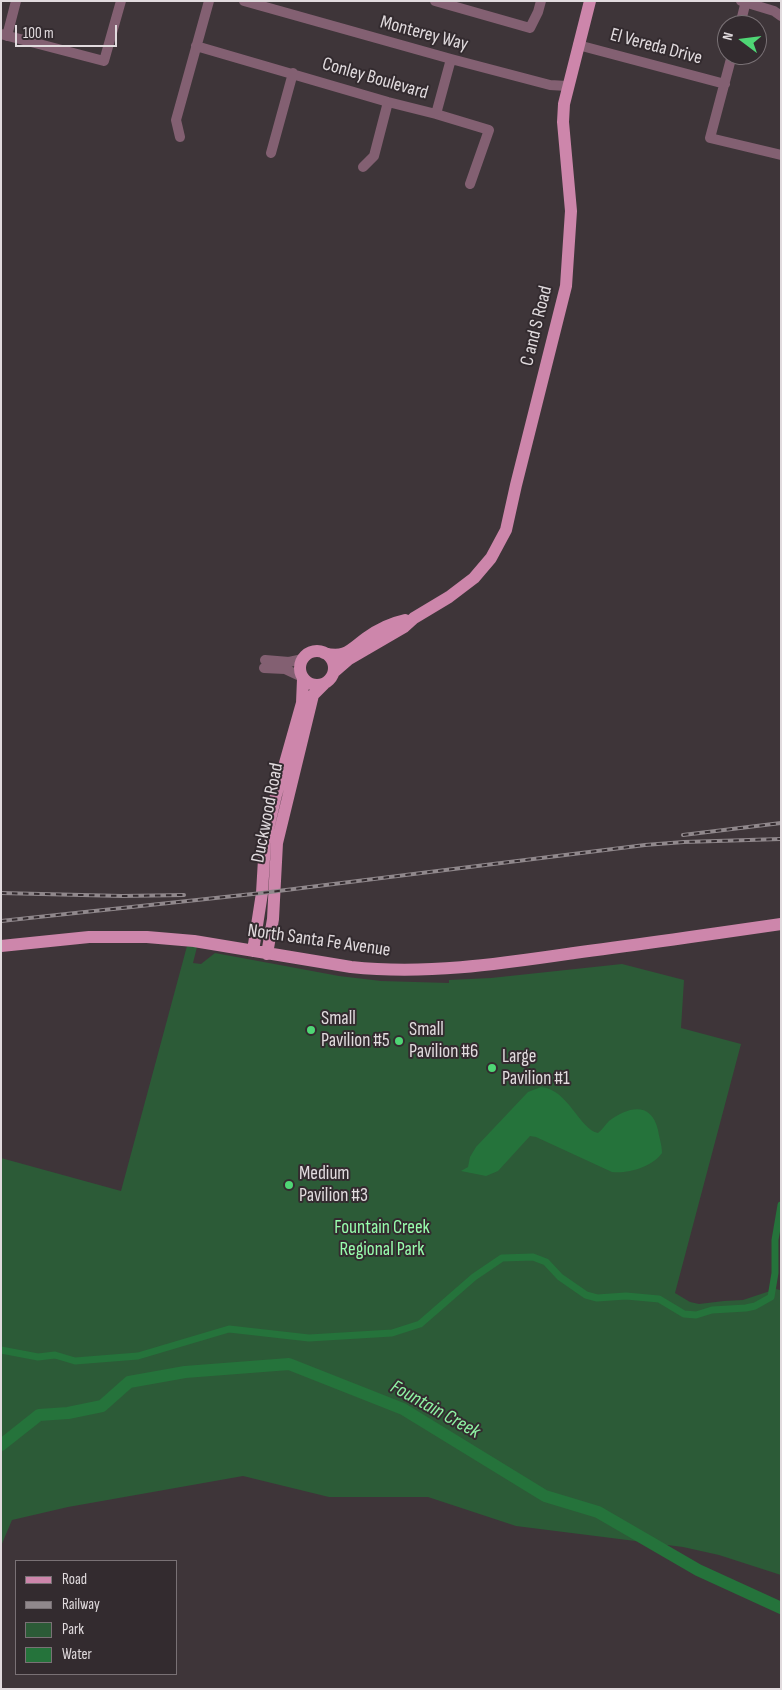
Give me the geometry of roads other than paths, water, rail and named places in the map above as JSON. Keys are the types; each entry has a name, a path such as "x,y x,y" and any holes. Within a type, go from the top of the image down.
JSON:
{"main road":[{"name":"C and S Road","path":"334,672 349,659 404,627 414,618 474,578 491,558 506,530 566,286 571,212 563,122 564,104 590,1"},
{"name":"C and S Road","path":"324,653 332,656 346,654 376,632 400,621 414,618"},
{"path":"314,652 324,653 332,661 334,672 332,677 324,684 313,685 303,678 300,668 303,659 308,654 314,652"},
{"name":"Duckwood Road","path":"253,951 262,893 265,842 276,794 302,703 303,678"},
{"name":"Duckwood Road","path":"267,954 273,919 277,843 313,695 324,684"},
{"name":"North Santa Fe Avenue","path":"1,946 108,936 194,941 316,963 372,970 429,970 490,965 781,924"}],"street":[{"path":"16,1 4,35 104,61 121,1"},
{"path":"180,137 176,120 209,1"},
{"name":"Monterey Way","path":"244,1 451,60 550,85 568,86"},
{"path":"435,1 458,4 530,28 541,1"},
{"path":"742,15 744,2 774,11 781,16"},
{"name":"El Vereda Drive","path":"578,45 725,84"},
{"name":"Conley Boulevard","path":"196,46 489,130 470,184"},
{"path":"436,114 451,60"},
{"path":"730,65 710,138 781,155"},
{"path":"270,153 293,73"},
{"path":"363,167 374,156 388,102"},
{"path":"303,659 264,664 285,669 303,678"}],"water":[{"path":"541,1087 550,1089 559,1095 585,1125 598,1133 609,1121 624,1112 638,1109 650,1114 658,1130 662,1153 658,1158 639,1169 612,1172 530,1136 498,1171 486,1176 461,1171 468,1167 470,1157 476,1147 528,1092"}],"waterway":[{"path":"1,1350 38,1357 55,1355 75,1361 138,1356 229,1329 309,1338 392,1333 420,1324 474,1277 502,1258 533,1257 546,1262 560,1277 586,1295 597,1298 626,1296 659,1299 684,1314 696,1315 712,1310 746,1308 755,1306 771,1297 775,1273 775,1240 781,1205"},
{"name":"Fountain Creek","path":"1,1445 39,1415 68,1413 102,1406 129,1382 185,1372 289,1364 403,1409 545,1496 598,1512 698,1570 781,1608"}],"railway":[{"path":"683,835 781,823"},
{"path":"1,921 262,893 645,845 781,839"},
{"path":"1,893 122,896 184,895"}],"place":[{"name":"Small Pavilion #5","path":"311,1030"},
{"name":"Small Pavilion #6","path":"399,1041"},
{"name":"Large Pavilion #1","path":"492,1068"},
{"name":"Medium Pavilion #3","path":"289,1185"}],"park label":[{"name":"Fountain Creek Regional Park","path":"382,1239"}]}
